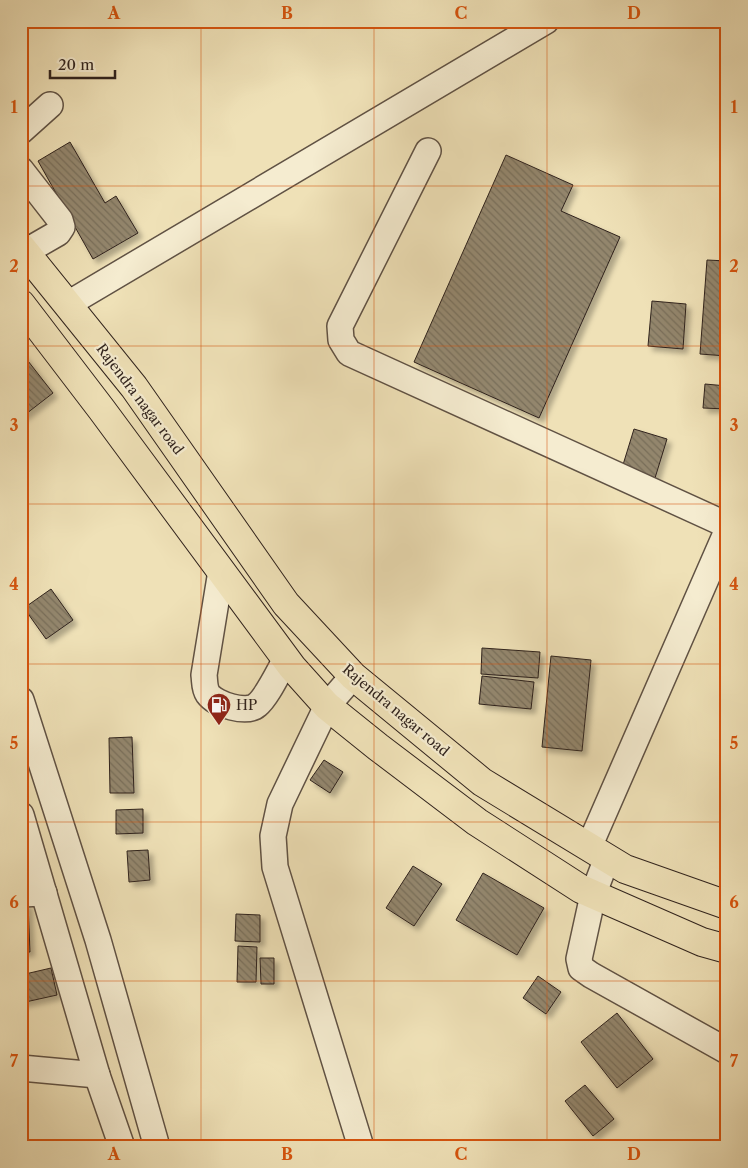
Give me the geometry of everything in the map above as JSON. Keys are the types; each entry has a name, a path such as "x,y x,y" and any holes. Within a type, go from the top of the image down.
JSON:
{"main road":[{"name":"Rajendra nagar road","path":"23,250 134,386 286,604 353,676 482,782 625,868 727,905"},
{"path":"21,304 286,659 327,706 477,822 581,889 702,942 727,950"}],"street":[{"path":"68,304 546,21"},
{"path":"21,131 50,105"},
{"path":"428,151 340,326 341,340 349,353 727,525"},
{"path":"21,170 60,220 62,227 58,233 23,250"},
{"path":"727,532 598,852 593,895 579,959 581,968 591,975 727,1051"},
{"path":"221,571 204,675 208,694 219,703 229,706 246,709 253,707 262,699 286,659"},
{"path":"353,676 327,706 280,804 273,836 275,867 361,1147"},
{"path":"21,700 98,940 157,1147"},
{"path":"21,814 33,894 122,1147"},
{"path":"21,1068 97,1075"}],"building":[{"path":"70,142 105,203 116,196 138,233 93,259 38,161"},
{"path":"506,155 573,185 561,211 620,237 539,418 414,362"},
{"path":"707,260 727,261 727,356 700,354"},
{"path":"652,301 686,304 683,349 648,346"},
{"path":"21,352 53,393 22,417 21,416"},
{"path":"705,384 727,386 727,409 703,408"},
{"path":"634,429 667,439 655,478 622,468"},
{"path":"51,589 73,620 46,639 24,608"},
{"path":"482,648 540,652 538,678 481,674"},
{"path":"551,656 591,660 582,751 542,747"},
{"path":"482,676 534,682 531,709 479,704"},
{"path":"132,737 134,793 110,793 109,738"},
{"path":"324,760 343,772 330,793 310,780"},
{"path":"143,809 143,833 116,834 116,810"},
{"path":"148,850 150,880 129,882 127,851"},
{"path":"413,866 442,884 414,926 386,908"},
{"path":"483,873 544,908 517,955 456,920"},
{"path":"21,903 28,903 30,952 21,952"},
{"path":"236,914 260,915 260,942 235,941"},
{"path":"238,946 257,947 256,982 237,982"},
{"path":"260,958 274,958 274,984 261,984"},
{"path":"51,968 57,995 21,1003 21,975"},
{"path":"538,976 561,992 546,1014 523,998"},
{"path":"617,1013 653,1059 617,1088 581,1042"},
{"path":"585,1085 614,1119 593,1136 565,1101"}],"place":[{"name":"HP","path":"219,726"}]}
